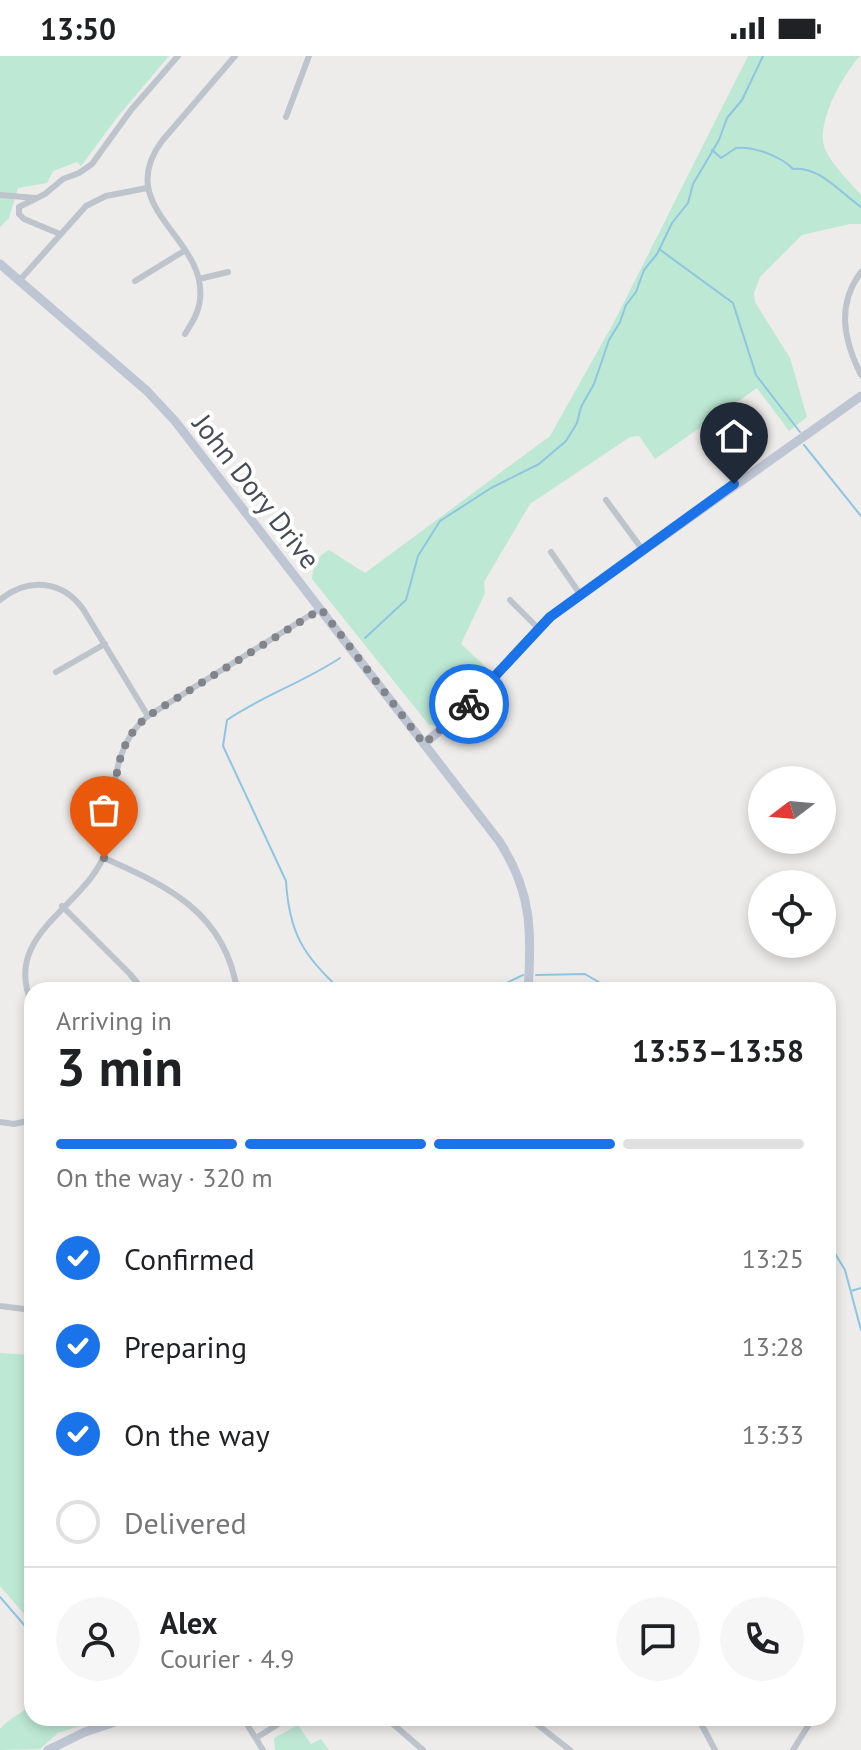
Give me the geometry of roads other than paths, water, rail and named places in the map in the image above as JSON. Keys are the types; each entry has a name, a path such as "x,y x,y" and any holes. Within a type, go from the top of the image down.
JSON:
{"street":[{"path":"60,234 24,219 19,214 19,207 92,164 131,110 178,56"},
{"path":"185,334 200,305 199,279 152,201 147,188 147,171 154,152 235,56"},
{"path":"286,117 309,56"},
{"path":"19,281 92,202 113,194 147,188"},
{"path":"0,195 36,198"},
{"path":"135,281 184,251"},
{"name":"John Dory Drive","path":"0,264 162,406 499,841 519,878 531,925 528,982"},
{"path":"199,279 228,272"},
{"path":"861,272 852,285 845,309 845,335 861,375"},
{"path":"424,744 460,713 538,628 580,594 861,396"},
{"path":"606,500 642,549"},
{"path":"551,552 580,594"},
{"path":"0,600 26,585 41,584 62,589 77,601 148,716"},
{"path":"510,600 538,628"},
{"path":"24,985 20,976 22,952 36,930 97,870 104,858 123,746 135,727 321,609"},
{"path":"56,672 105,644"},
{"path":"104,858 158,882 198,911 225,948 235,982"},
{"path":"62,906 136,982"},
{"path":"0,1122 24,1122"},
{"path":"0,1306 24,1309"},
{"path":"48,1750 103,1726"},
{"path":"248,1726 263,1750"},
{"path":"256,1738 275,1726"},
{"path":"395,1726 423,1750"},
{"path":"539,1726 570,1750"},
{"path":"702,1726 715,1750"},
{"path":"793,1750 808,1726"}],"waterway":[{"path":"365,638 406,600 418,556 440,521 491,488 539,464 566,441 577,423 581,407 594,384 609,340 626,305 672,223 688,203 693,184 719,140 727,118 742,100 763,56"},
{"path":"712,150 721,158 736,148 766,153 793,169 812,171 861,207"},
{"path":"659,249 733,303 756,375 800,432"},
{"path":"804,445 861,516"},
{"path":"333,982 300,942 291,915 286,881 223,746 227,720 340,658"},
{"path":"536,975 585,974 598,982"},
{"path":"509,982 523,975"},
{"path":"836,1255 845,1270 861,1330"},
{"path":"851,1291 861,1288"},
{"path":"0,1597 24,1625"}]}
